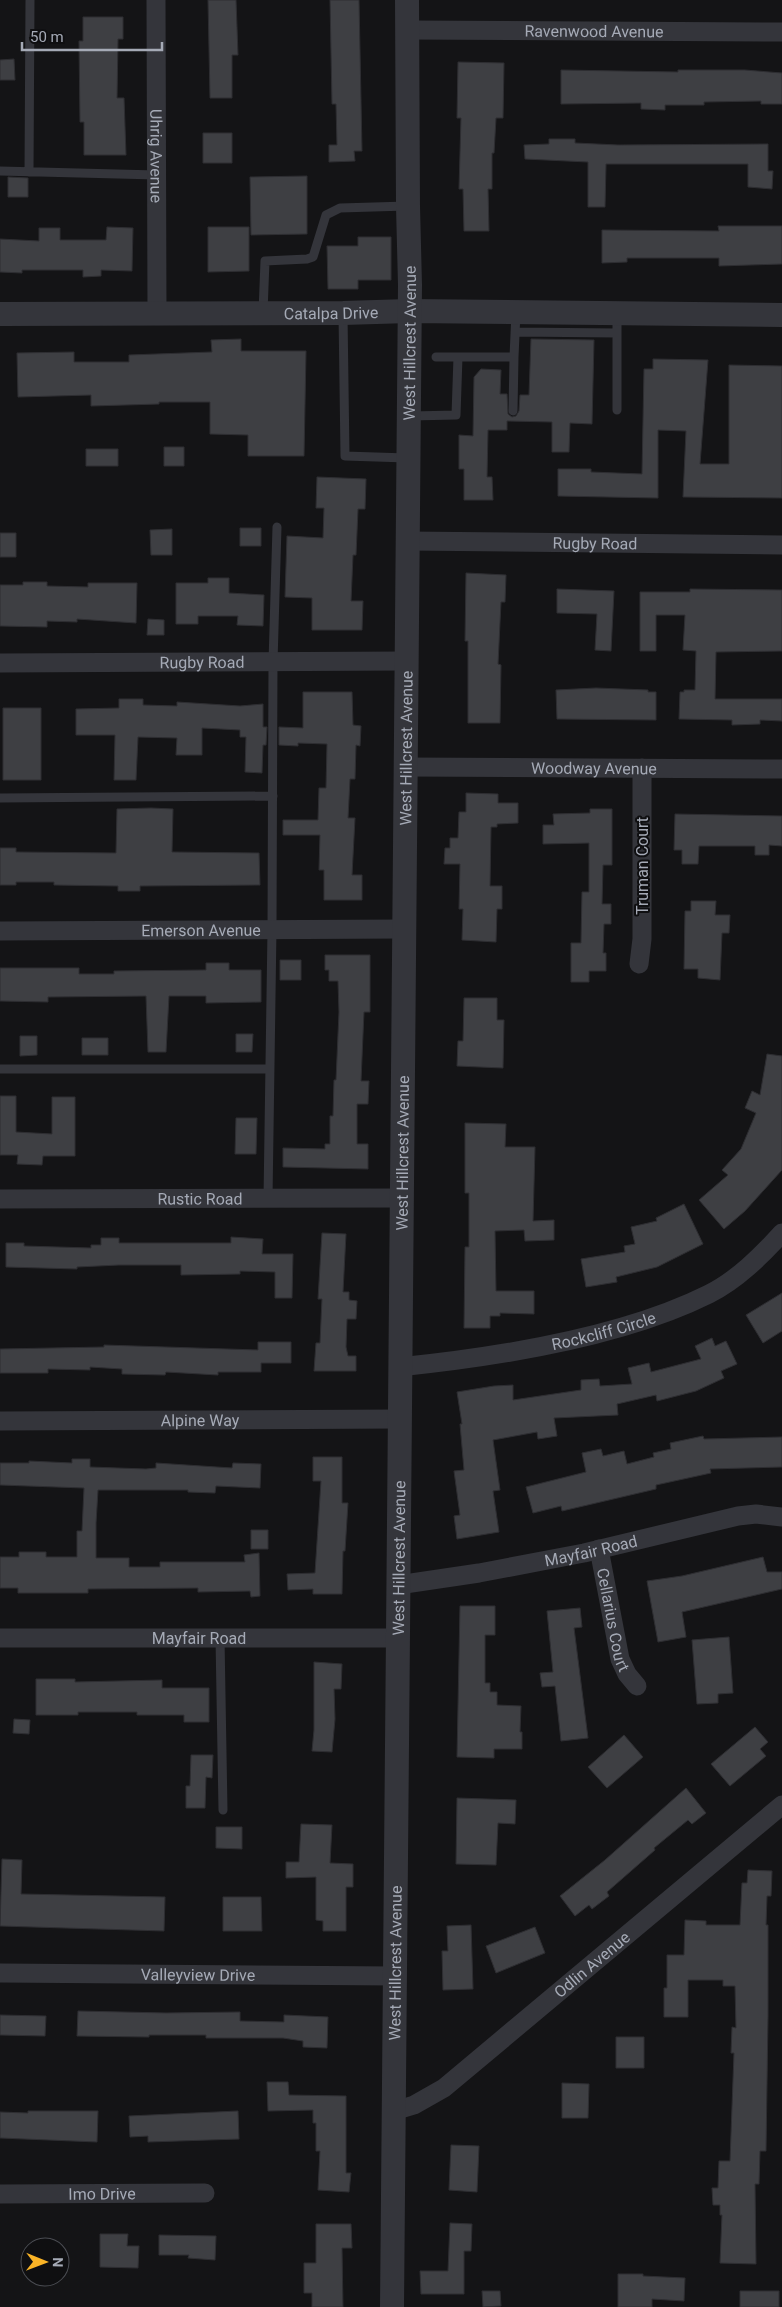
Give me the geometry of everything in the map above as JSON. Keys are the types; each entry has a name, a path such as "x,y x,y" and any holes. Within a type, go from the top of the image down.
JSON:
{"street":[{"name":"Uhrig Avenue","path":"156,0 157,313"},
{"name":"West Hillcrest Avenue","path":"392,2307 407,458 409,416 408,0"},
{"name":"Ravenwood Avenue","path":"408,30 782,32"},
{"name":"Catalpa Drive","path":"0,314 343,313 409,311 515,322 617,323 782,315"},
{"name":"Rugby Road","path":"407,541 782,545"},
{"name":"Rugby Road","path":"0,663 406,661"},
{"name":"Woodway Avenue","path":"405,767 782,769"},
{"name":"Truman Court","path":"639,964 642,939 642,768"},
{"name":"Emerson Avenue","path":"0,931 404,929"},
{"name":"Rustic Road","path":"0,1200 401,1198"},
{"name":"Rockcliff Circle","path":"399,1367 464,1360 576,1338 664,1313 710,1294 728,1282 769,1247 782,1233"},
{"name":"Alpine Way","path":"0,1420 399,1419"},
{"name":"Mayfair Road","path":"398,1585 480,1573 599,1549 738,1516 756,1514 782,1517"},
{"name":"Cellarius Court","path":"599,1549 620,1659 627,1674 637,1686"},
{"name":"Mayfair Road","path":"0,1638 398,1638"},
{"name":"Odlin Avenue","path":"394,2111 414,2105 444,2088 782,1805"},
{"name":"Valleyview Drive","path":"0,1974 395,1976"},
{"name":"Imo Drive","path":"0,2194 205,2192"}],"lane":[{"path":"29,172 30,0"},
{"path":"0,171 157,175"},
{"path":"263,312 264,261 307,259 313,257 326,215 340,208 408,206"},
{"path":"343,313 345,456 407,458"},
{"path":"513,411 515,322"},
{"path":"617,323 617,410"},
{"path":"436,357 514,357"},
{"path":"409,416 456,416 458,358"},
{"path":"268,1199 273,662 277,527"},
{"path":"0,798 273,796"},
{"path":"0,1068 269,1069"},
{"path":"220,1638 223,1810"}],"building":[{"path":"208,0 236,0 238,55 232,55 232,98 210,98"},
{"path":"330,0 359,0 362,151 354,151 355,161 329,162 329,145 337,145 336,104 332,104"},
{"path":"83,17 123,17 123,39 118,39 117,98 124,98 126,155 84,155 84,122 80,122 79,41 83,41"},
{"path":"14,59 15,80 0,80 0,60"},
{"path":"458,62 504,63 503,118 496,118 494,153 492,153 492,189 488,189 489,231 464,231 463,189 459,189 461,118 457,118"},
{"path":"561,70 678,72 678,70 745,70 782,73 782,104 761,104 761,101 704,102 704,105 665,105 665,110 641,109 641,103 561,104"},
{"path":"203,133 232,133 232,163 203,163"},
{"path":"549,139 575,139 575,143 618,145 768,144 768,171 773,171 772,189 748,187 748,164 606,164 605,207 588,207 588,162 525,159 524,145 549,144"},
{"path":"307,176 307,234 251,235 250,177"},
{"path":"8,177 28,178 28,197 8,197"},
{"path":"718,226 782,226 782,264 719,266 719,258 627,258 627,262 602,263 602,230 719,231"},
{"path":"107,227 133,228 132,271 101,270 101,276 83,277 83,270 22,270 22,273 0,272 0,239 39,241 39,228 60,228 60,240 106,240"},
{"path":"208,227 249,227 249,271 208,272"},
{"path":"358,237 391,237 391,280 358,280 358,289 328,289 327,246 358,246"},
{"path":"241,339 241,351 306,351 304,456 248,456 248,435 210,434 210,402 159,402 159,404 91,406 91,395 18,397 17,353 74,352 74,362 129,362 129,355 212,352 211,340"},
{"path":"531,339 594,340 592,424 570,423 569,452 552,452 552,422 507,421 507,430 488,430 487,477 492,477 493,500 464,500 464,469 459,469 459,435 473,436 474,377 481,369 501,370 500,394 507,394 508,414 512,417 516,416 519,411 520,395 529,395"},
{"path":"653,359 708,360 700,464 729,464 729,365 782,366 782,498 683,497 686,431 658,430 658,498 558,496 558,469 591,469 591,472 642,474 644,369 653,369"},
{"path":"164,447 184,447 184,466 164,466"},
{"path":"86,449 118,449 118,466 86,466"},
{"path":"317,477 366,479 365,509 358,509 351,601 363,601 362,630 312,630 312,598 285,597 287,536 323,538 324,508 316,508"},
{"path":"240,528 261,528 261,546 240,546"},
{"path":"172,529 172,555 151,555 150,530"},
{"path":"0,533 16,533 16,557 0,557"},
{"path":"466,573 506,575 505,602 501,602 498,664 501,665 500,723 468,723 468,641 465,641"},
{"path":"208,578 229,578 229,593 264,595 263,626 237,625 238,616 198,616 198,624 176,624 176,583 208,583"},
{"path":"23,582 47,582 47,586 88,587 88,583 137,583 136,623 77,619 77,622 47,621 47,627 0,626 0,585 23,585"},
{"path":"557,589 614,591 611,651 595,650 597,614 557,613"},
{"path":"690,589 782,590 782,651 716,652 715,699 782,699 782,721 760,720 760,724 732,725 732,720 679,719 680,692 695,690 696,651 683,650 685,615 656,615 656,651 640,651 640,592 690,592"},
{"path":"148,619 164,620 164,635 147,635"},
{"path":"596,688 656,692 656,720 557,719 556,690"},
{"path":"303,692 352,692 353,725 361,726 360,746 356,745 355,779 350,779 348,818 355,818 352,875 362,875 362,900 324,900 324,870 319,870 320,835 283,835 283,820 318,820 319,788 326,788 327,744 298,743 298,746 279,745 279,727 303,728"},
{"path":"119,699 143,699 143,705 177,706 177,702 240,706 263,704 263,727 267,727 266,745 263,745 262,773 245,772 246,737 240,737 240,730 202,728 202,755 176,755 177,738 138,737 136,780 114,780 115,735 76,735 76,709 119,708"},
{"path":"3,708 41,708 41,780 3,780"},
{"path":"466,793 498,794 498,803 518,803 518,823 497,824 497,827 491,827 490,886 502,886 502,909 497,909 496,942 462,940 463,909 459,909 460,864 444,864 445,848 450,848 450,838 458,838 459,812 466,812"},
{"path":"117,809 173,809 172,852 259,853 260,885 140,886 140,891 118,891 118,886 54,885 54,882 16,882 16,885 0,885 0,848 16,848 16,852 116,853"},
{"path":"590,809 612,809 612,865 603,865 602,904 611,904 611,924 604,924 603,953 606,953 606,971 589,971 589,982 571,982 571,943 581,943 582,892 589,892 589,843 543,844 543,825 554,825 553,814 590,813"},
{"path":"675,814 782,816 782,846 769,845 769,855 755,855 755,846 699,846 698,864 682,864 682,850 674,850"},
{"path":"691,901 716,901 715,915 730,915 729,933 722,933 720,980 698,978 698,969 684,969 685,911 691,911"},
{"path":"325,955 370,955 370,1012 364,1012 361,1081 369,1081 368,1104 357,1104 357,1144 368,1144 368,1169 283,1167 283,1148 325,1149 325,1144 330,1144 330,1116 333,1116 339,1012 338,981 329,981 329,970 325,970"},
{"path":"280,960 301,960 301,980 280,980"},
{"path":"206,963 229,963 229,970 261,970 261,1002 206,1003 206,996 169,996 166,1052 148,1052 146,996 48,997 48,1002 0,1001 0,968 79,968 79,974 114,974 114,971 206,970"},
{"path":"464,998 497,998 497,1020 504,1020 503,1068 457,1066 458,1041 463,1041"},
{"path":"236,1034 253,1034 252,1052 236,1052"},
{"path":"20,1036 37,1036 37,1055 20,1056"},
{"path":"82,1038 108,1038 108,1055 82,1055"},
{"path":"767,1054 782,1056 782,1170 745,1211 724,1229 699,1200 728,1175 722,1170 741,1149 756,1113 745,1108 752,1091 760,1095"},
{"path":"0,1096 16,1096 16,1132 52,1134 52,1097 75,1097 75,1156 43,1156 42,1165 17,1164 18,1155 0,1155"},
{"path":"236,1118 257,1118 256,1154 235,1154"},
{"path":"465,1123 506,1124 505,1147 535,1147 533,1221 554,1220 554,1240 525,1241 524,1230 495,1231 496,1291 534,1291 534,1314 500,1313 500,1316 490,1316 490,1328 464,1328 465,1247 469,1247 469,1193 465,1193"},
{"path":"684,1204 703,1244 657,1267 616,1277 617,1282 586,1287 581,1259 625,1252 624,1246 635,1244 631,1227 657,1221 656,1218"},
{"path":"322,1233 346,1234 343,1292 349,1292 349,1300 357,1301 356,1319 347,1319 346,1347 348,1356 356,1356 356,1371 314,1371 316,1343 320,1343 322,1299 318,1299"},
{"path":"231,1237 263,1239 262,1254 293,1254 292,1298 275,1298 275,1272 240,1271 240,1274 181,1275 181,1265 119,1265 77,1267 77,1269 6,1267 6,1243 24,1243 24,1246 91,1248 91,1245 101,1245 101,1238 119,1238 119,1243 231,1243"},
{"path":"782,1293 782,1331 763,1343 746,1315"},
{"path":"712,1338 715,1346 726,1341 737,1364 721,1371 724,1378 696,1391 657,1401 656,1395 617,1404 618,1415 554,1418 557,1436 538,1439 537,1432 493,1440 500,1490 493,1491 499,1532 457,1539 454,1516 460,1515 454,1471 464,1470 460,1424 462,1424 457,1392 513,1385 513,1400 581,1390 581,1380 599,1379 600,1386 632,1384 628,1368 649,1363 651,1372 701,1359 695,1346"},
{"path":"258,1342 291,1342 291,1363 261,1363 261,1372 218,1372 218,1375 166,1372 165,1375 122,1374 122,1369 90,1367 90,1370 48,1369 48,1373 0,1373 0,1349 104,1347 104,1345 258,1350"},
{"path":"703,1436 704,1439 782,1437 782,1467 710,1469 711,1473 656,1485 656,1489 562,1511 561,1506 533,1513 526,1487 586,1472 582,1453 601,1449 603,1456 624,1451 627,1464 654,1457 653,1453 671,1449 670,1443"},
{"path":"313,1457 342,1457 342,1503 348,1503 345,1551 343,1551 342,1594 313,1594 313,1589 288,1590 287,1574 315,1573 321,1481 313,1481"},
{"path":"72,1459 90,1459 90,1467 146,1469 156,1468 156,1463 232,1468 233,1463 261,1464 260,1488 216,1486 215,1493 188,1492 188,1490 98,1490 96,1523 96,1558 129,1558 129,1567 160,1567 160,1562 245,1562 244,1555 259,1553 260,1596 251,1597 250,1591 198,1592 198,1588 88,1589 88,1593 18,1593 18,1588 0,1588 0,1557 19,1557 19,1552 46,1552 46,1557 77,1557 77,1531 82,1531 84,1488 0,1485 0,1463 29,1463 29,1461 72,1463"},
{"path":"251,1530 268,1530 268,1549 251,1549"},
{"path":"763,1557 767,1572 782,1572 782,1589 682,1612 686,1637 658,1642 647,1581 682,1576"},
{"path":"460,1606 495,1606 495,1635 485,1635 485,1683 490,1683 490,1692 497,1692 497,1705 521,1706 520,1732 522,1732 522,1749 494,1749 494,1758 457,1757"},
{"path":"580,1608 582,1627 574,1628 588,1738 561,1741 555,1686 542,1687 540,1673 553,1672 547,1611"},
{"path":"729,1637 733,1693 718,1694 718,1703 697,1704 692,1640"},
{"path":"314,1662 342,1664 341,1689 334,1689 335,1719 332,1752 312,1751 314,1730"},
{"path":"36,1679 75,1679 75,1682 162,1680 162,1688 209,1688 209,1722 184,1722 184,1715 137,1715 137,1712 78,1712 78,1715 36,1715"},
{"path":"14,1719 30,1720 29,1734 13,1733"},
{"path":"755,1727 768,1742 760,1749 766,1756 730,1786 711,1764"},
{"path":"624,1735 643,1757 607,1788 588,1767"},
{"path":"191,1755 213,1755 212,1778 206,1777 205,1808 186,1808 186,1786 190,1786"},
{"path":"686,1788 706,1813 692,1824 688,1820 654,1848 655,1850 607,1892 609,1896 592,1909 589,1905 575,1916 560,1896 605,1860"},
{"path":"457,1798 516,1800 515,1824 498,1823 496,1865 456,1864"},
{"path":"301,1824 332,1825 330,1863 353,1864 353,1887 346,1887 346,1931 323,1931 323,1921 316,1920 316,1877 286,1878 286,1862 299,1862"},
{"path":"216,1827 242,1827 242,1849 216,1848"},
{"path":"2,1859 22,1860 21,1894 165,1897 164,1931 0,1926"},
{"path":"748,1870 772,1871 771,1896 767,1896 766,1925 768,1925 768,2017 766,2151 760,2151 759,2184 755,2184 756,2264 720,2263 722,2215 720,2215 720,2205 713,2205 712,2188 718,2188 719,2161 730,2161 734,2053 731,2053 732,2027 736,2028 735,1986 723,1986 723,1980 688,1980 688,2017 664,2017 664,1988 667,1988 667,1955 684,1955 685,1920 706,1921 706,1925 740,1925 742,1883 747,1883"},
{"path":"223,1897 261,1897 262,1931 223,1931"},
{"path":"471,1925 473,1989 443,1990 442,1951 448,1951 447,1926"},
{"path":"535,1927 545,1953 496,1973 486,1946"},
{"path":"78,2011 240,2012 240,2021 284,2022 284,2015 328,2017 327,2048 303,2047 303,2041 283,2038 206,2038 206,2035 149,2035 149,2037 77,2036"},
{"path":"0,2015 46,2016 45,2036 0,2035"},
{"path":"616,2037 644,2037 644,2068 616,2068"},
{"path":"267,2082 288,2082 289,2095 346,2096 346,2173 351,2173 349,2192 318,2190 320,2151 316,2151 316,2123 313,2123 313,2110 268,2111"},
{"path":"562,2083 589,2084 588,2118 562,2118"},
{"path":"28,2111 98,2111 97,2142 0,2138 0,2112 28,2113"},
{"path":"238,2111 239,2139 148,2142 148,2136 130,2137 129,2116"},
{"path":"451,2145 479,2146 477,2192 449,2190"},
{"path":"450,2223 472,2224 471,2251 464,2251 464,2294 421,2294 420,2271 448,2271"},
{"path":"316,2224 351,2224 352,2248 342,2248 343,2307 312,2307 312,2293 304,2293 304,2263 316,2263"},
{"path":"100,2234 128,2234 127,2246 139,2246 138,2268 100,2267"},
{"path":"159,2235 216,2236 215,2260 188,2258 189,2255 159,2255"},
{"path":"618,2274 685,2278 684,2301 652,2299 652,2307 618,2307"},
{"path":"482,2291 500,2291 501,2306 483,2307"},
{"path":"740,2291 779,2291 779,2307 740,2307"}]}
